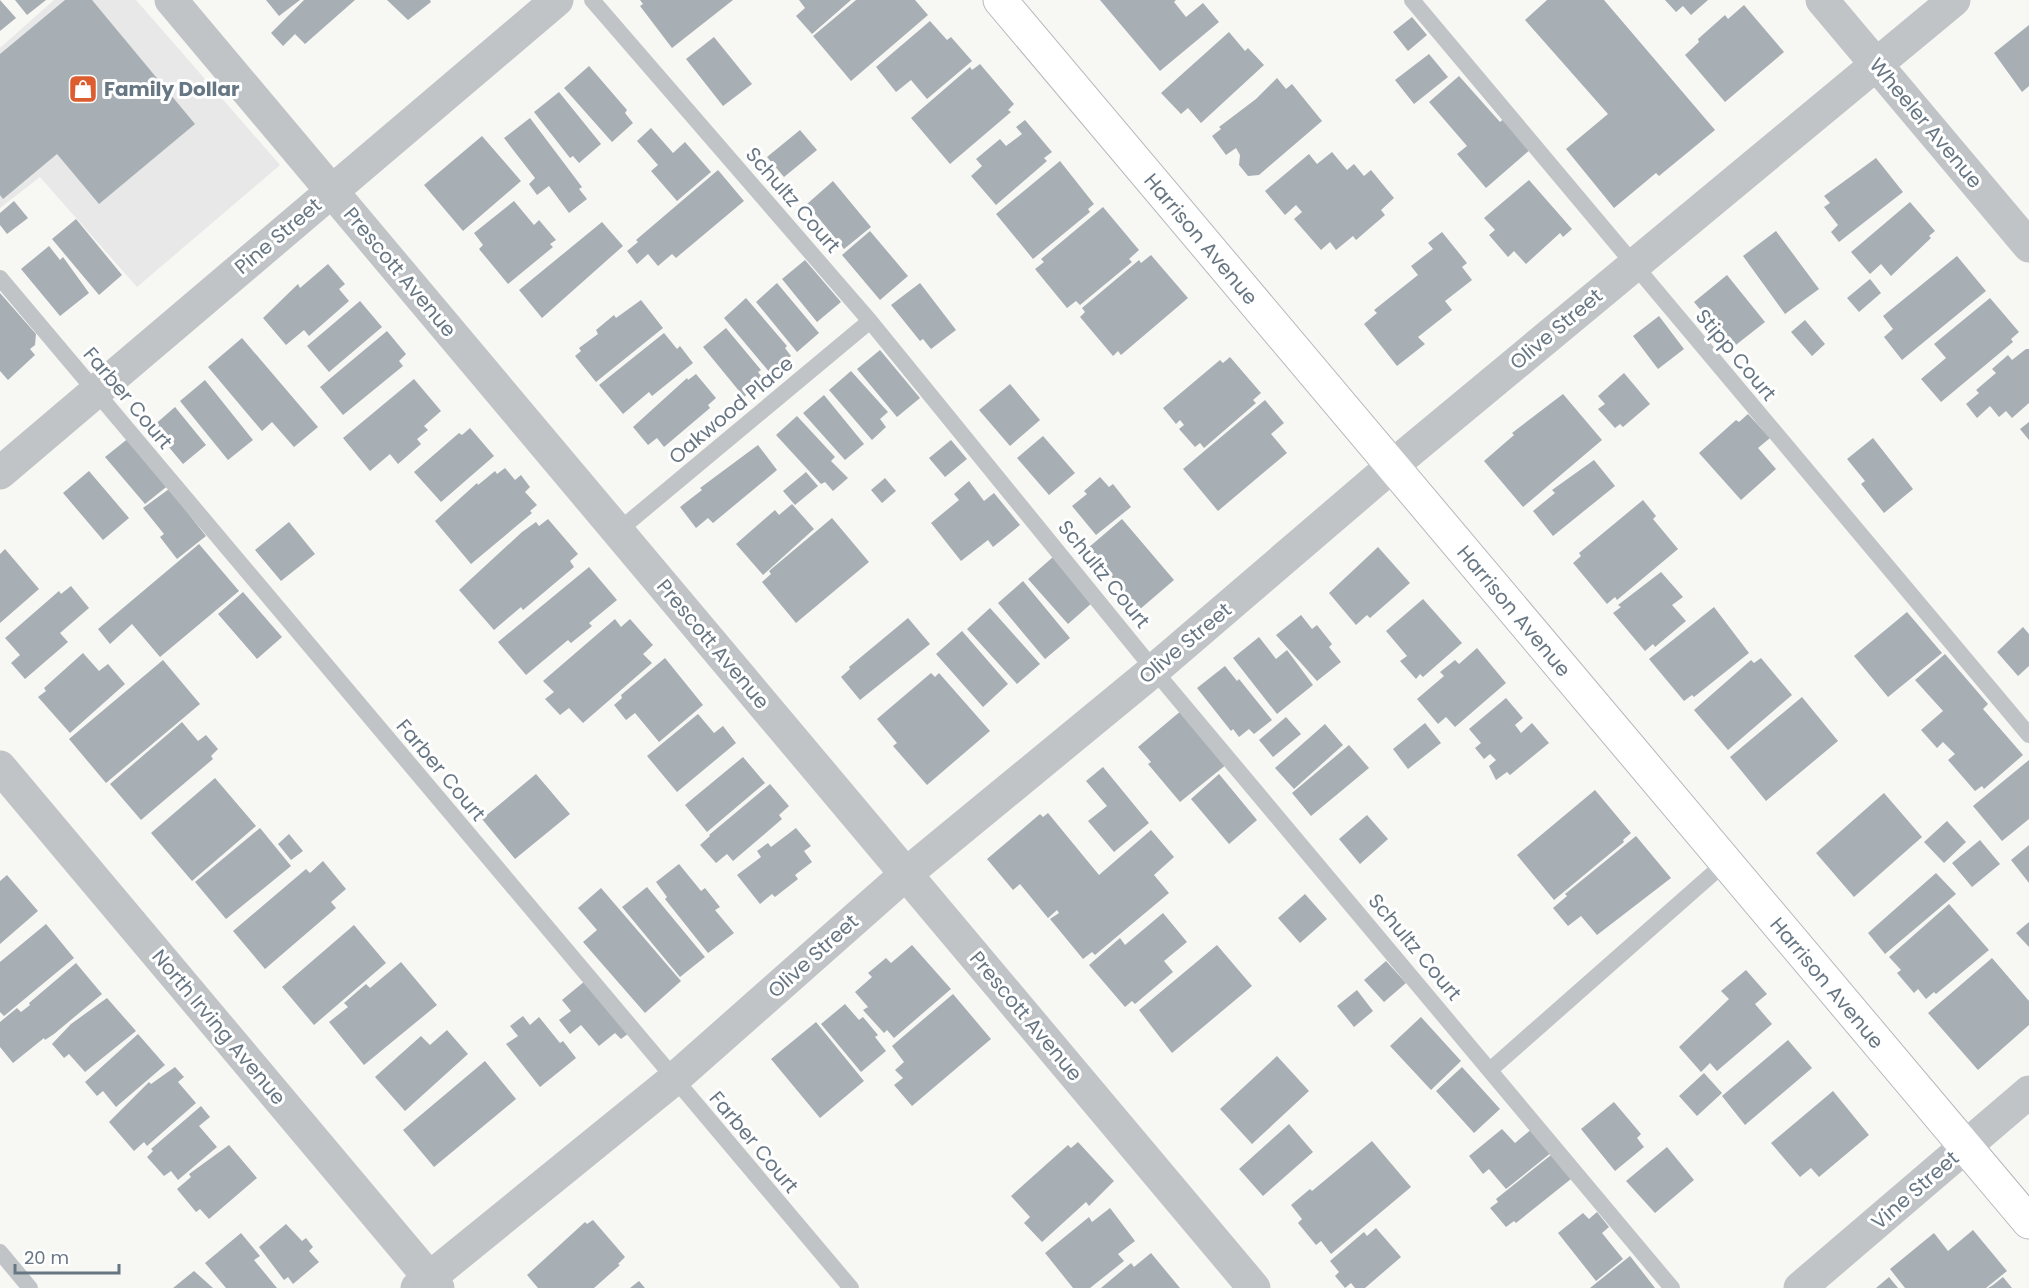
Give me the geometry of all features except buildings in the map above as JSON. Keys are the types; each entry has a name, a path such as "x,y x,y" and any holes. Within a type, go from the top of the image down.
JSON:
{"main road":[{"name":"Harrison Avenue","path":"1000,0 2029,1222"}],"street":[{"name":"Prescott Avenue","path":"171,0 1254,1288"},
{"name":"Pine Street","path":"0,473 556,0"},
{"name":"Wheeler Avenue","path":"1822,0 2029,246"},
{"name":"Olive Street","path":"428,1285 673,1080 906,874 1155,670 1392,466 1878,65 1953,0"},
{"name":"North Irving Avenue","path":"0,766 428,1285"},
{"name":"Vine Street","path":"1800,1288 2029,1092"}],"lane":[{"name":"Schultz Court","path":"592,0 870,321 1155,670 1672,1288"},
{"name":"Stipp Court","path":"1412,0 2029,735"},
{"name":"Farber Court","path":"0,278 673,1080 851,1288"},
{"name":"Oakwood Place","path":"618,531 870,321"},
{"path":"1490,1070 1726,862"},
{"path":"0,1252 30,1288"}],"shaded area":[{"path":"54,0 136,0 280,165 137,287 40,177 0,208 0,48"}],"place":[{"name":"Family Dollar","path":"83,89"}]}
